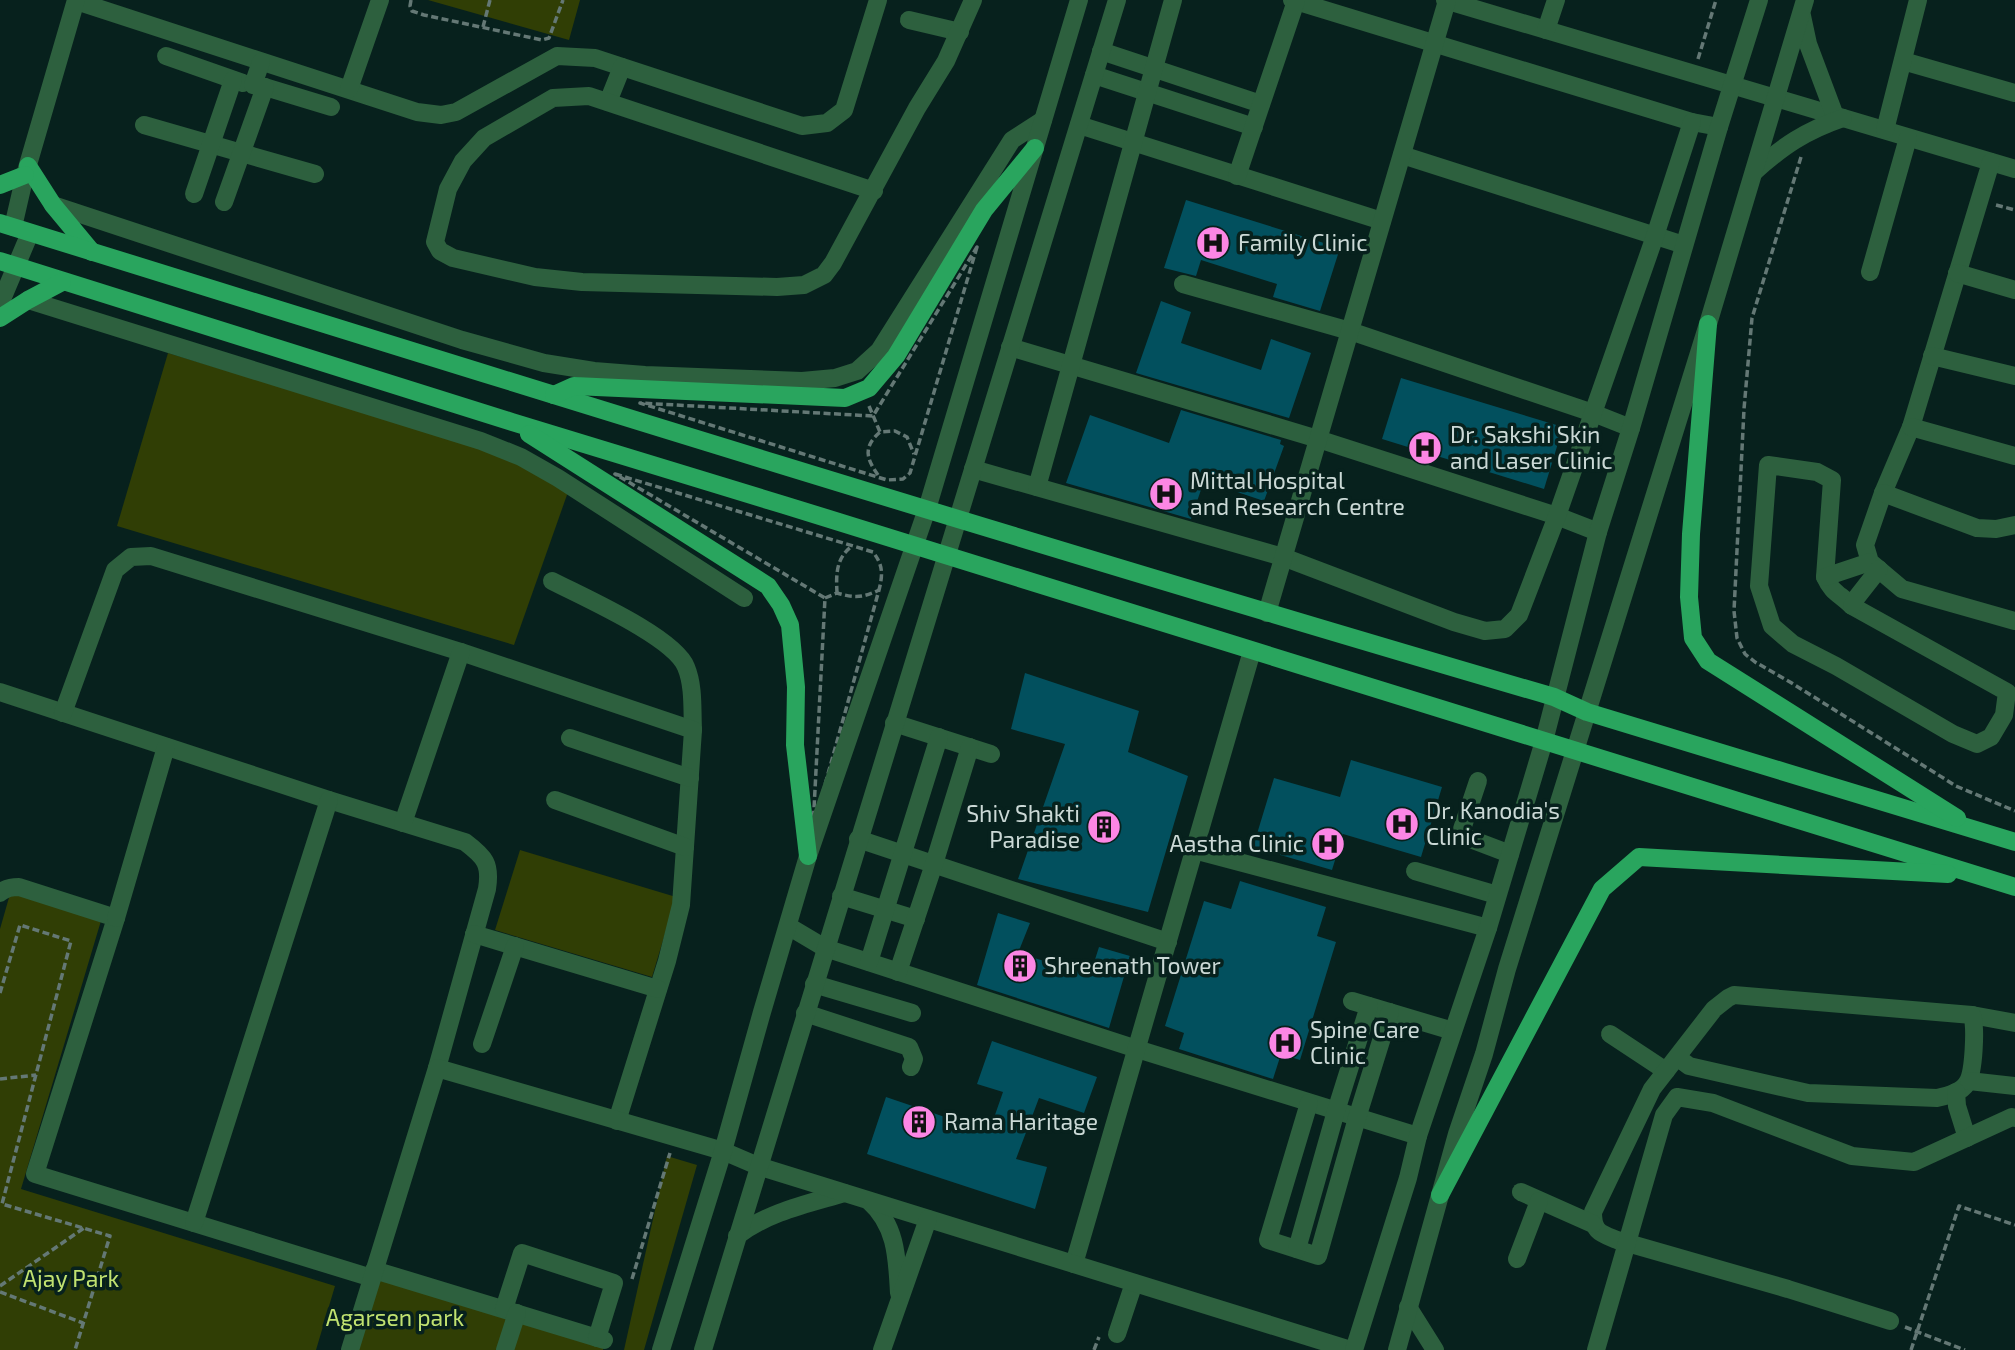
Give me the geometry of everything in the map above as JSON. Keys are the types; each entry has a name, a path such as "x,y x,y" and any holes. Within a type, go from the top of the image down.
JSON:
{"main road":[{"path":"554,395 575,386 845,398 869,388 896,356 984,210 1035,148"},
{"path":"0,185 26,170 92,252"},
{"path":"14,227 1267,613 1554,697 1587,712 2015,842"},
{"path":"8,264 2015,887"},
{"path":"0,318 62,282"},
{"path":"1708,324 1691,534 1689,597 1693,638 1709,661 1976,830"},
{"path":"512,422 768,586 781,605 790,625 793,652 796,687 795,745 808,856"},
{"path":"1440,1195 1602,889 1639,857 1976,875"}],"street":[{"path":"0,304 26,170 76,0 417,112 441,115 456,112 557,57 595,58 802,126 827,124 844,110 878,0"},
{"path":"349,89 380,0"},
{"path":"874,191 589,96 553,98 484,138 463,161 448,189 435,242 440,251 453,258 505,271 582,282 777,287 804,285 824,275 833,263 874,191 911,119 946,61 973,0"},
{"path":"662,1350 808,856 927,509 1079,0"},
{"path":"703,1350 1117,0"},
{"path":"1037,487 1173,0"},
{"path":"1267,613 1446,0 2015,169"},
{"path":"1546,30 1556,0"},
{"path":"437,1068 723,1151 758,1167 1134,1283 1303,1343 1352,1350 1408,1178 1418,1136 1488,928 1544,741 1598,532 1759,0"},
{"path":"1885,130 1918,0"},
{"path":"1237,176 1294,1 1692,122 1719,127"},
{"path":"1397,1350 1457,1134 1708,324 1803,6"},
{"path":"1803,6 1808,44 1839,117"},
{"path":"909,20 960,32"},
{"path":"1101,51 1261,104"},
{"path":"166,56 233,80 331,107"},
{"path":"1903,61 2015,93"},
{"path":"224,202 242,154 259,86 261,62"},
{"path":"608,102 622,67"},
{"path":"1094,75 1254,127"},
{"path":"194,194 233,80"},
{"path":"1752,174 1782,147 1839,117"},
{"path":"53,205 449,335 544,363 645,375 802,381 835,378 857,371 879,351 1012,140 1043,120"},
{"path":"973,469 1283,557 1454,622 1485,631 1505,629 1519,615 1557,516 1692,122"},
{"path":"144,125 315,174"},
{"path":"1079,125 1382,221"},
{"path":"1870,272 1908,138"},
{"path":"1402,155 1684,245"},
{"path":"1991,163 1911,427 1883,493 1865,545 1874,565 1902,589 2015,621"},
{"path":"1957,273 2015,290"},
{"path":"1183,284 1350,331 1631,428"},
{"path":"28,300 481,441 521,457 744,598"},
{"path":"1010,346 1318,439 1557,516 1598,532"},
{"path":"1932,356 2015,376"},
{"path":"1911,427 2015,456"},
{"path":"1768,465 1817,472 1832,480 1825,577 1830,589 1852,606 2007,692 2004,715 1991,737 1977,744 1954,734 1793,644 1772,626 1759,586 1768,465"},
{"path":"1883,493 1976,528 2015,526"},
{"path":"63,713 114,570 131,557 150,556 461,652 693,730"},
{"path":"1825,577 1874,565"},
{"path":"1852,606 1874,565"},
{"path":"552,581 650,632 672,649 685,664 691,681 693,730 681,905 617,1121"},
{"path":"1074,1264 1252,650"},
{"path":"403,823 461,652"},
{"path":"0,692 466,842 484,860 489,872 488,880 474,934 437,1068 350,1350"},
{"path":"894,723 991,754"},
{"path":"869,962 939,737"},
{"path":"570,738 690,778"},
{"path":"166,747 116,918 35,1174 194,1223 510,1311 600,1339 614,1283 522,1253 510,1311 505,1350"},
{"path":"898,972 970,747"},
{"path":"1478,781 1461,835 1510,854"},
{"path":"194,1223 329,800"},
{"path":"555,800 685,847"},
{"path":"858,839 1168,943"},
{"path":"1194,850 1488,928"},
{"path":"1415,871 1497,895"},
{"path":"0,893 12,887 19,887 116,918"},
{"path":"841,896 916,919"},
{"path":"788,926 825,948 1136,1049 1418,1136"},
{"path":"474,934 658,989"},
{"path":"482,1044 515,946"},
{"path":"814,984 912,1013"},
{"path":"1593,1224 1594,1208 1652,1088 1714,1009 1734,995 1972,1015 2015,1023"},
{"path":"1297,1249 1336,1111 1360,1004 1453,1031"},
{"path":"1309,1103 1268,1240 1318,1256 1390,1012"},
{"path":"805,1013 909,1047 914,1059 911,1068"},
{"path":"1967,1138 1957,1106 1974,1044 1972,1015"},
{"path":"1609,1034 1666,1071"},
{"path":"1677,1057 1689,1066 1808,1093 1937,1098 1948,1096 1963,1087 2015,1086"},
{"path":"1596,1350 1664,1115 1676,1097 1713,1103 1852,1156 1914,1162 2015,1118"},
{"path":"1521,1192 1593,1224 1601,1233 1628,1244 1890,1321"},
{"path":"737,1236 750,1226 782,1212 844,1193"},
{"path":"869,1201 877,1208 891,1233 896,1250 899,1300"},
{"path":"1517,1259 1539,1201"},
{"path":"882,1350 928,1219"},
{"path":"1117,1334 1134,1283"},
{"path":"1408,1307 1435,1350"}],"path":[{"path":"411,0 412,11 424,15 542,40 549,38 562,0"},
{"path":"483,27 490,0"},
{"path":"1693,75 1716,0"},
{"path":"1809,132 1752,318 1744,409 1734,611 1737,638 1745,654 1755,662 1956,786 2015,811"},
{"path":"1992,204 2015,210"},
{"path":"862,391 880,432"},
{"path":"880,478 869,458 868,447 880,432 895,431 906,436 915,458"},
{"path":"837,593 839,560 852,546"},
{"path":"825,598 837,593 850,597 865,597 879,590 897,596"},
{"path":"0,1080 36,1075"},
{"path":"631,1283 674,1137"},
{"path":"1911,1350 1959,1206 2015,1225"},
{"path":"0,1289 84,1228"},
{"path":"0,1289 83,1323"},
{"path":"1917,1332 1965,1350"}],"green space":[{"path":"428,0 580,0 569,40"},
{"path":"168,353 506,455 568,492 514,645 117,526"},
{"path":"520,850 676,897 652,977 495,930"},
{"name":"Ajay Park","path":"12,887 103,914 21,1189 335,1286 316,1350 0,1350 0,929"},
{"path":"667,1156 697,1165 644,1350 624,1350"},
{"name":"Agarsen park","path":"372,1278 604,1340 603,1350 352,1350"}],"building":[{"path":"1186,200 1340,248 1320,311 1273,297 1277,284 1201,260 1196,276 1164,268"},
{"path":"1161,301 1191,312 1181,343 1261,370 1271,339 1311,353 1289,418 1136,373"},
{"path":"1401,378 1563,427 1544,489 1382,439"},
{"path":"1181,410 1281,440 1280,444 1284,446 1264,501 1204,481 1191,519 1066,483 1090,415 1169,443"},
{"name":"Shiv Shakti Paradise","path":"1025,673 1139,711 1128,752 1188,776 1148,912 1018,879 1065,744 1011,729"},
{"path":"1351,760 1442,787 1421,857 1343,834 1332,870 1253,847 1274,778 1340,797"},
{"path":"1240,881 1326,907 1317,936 1336,942 1300,1060 1281,1054 1273,1079 1179,1049 1184,1033 1165,1026 1204,901 1231,909"},
{"name":"Shreenath Tower","path":"998,913 1030,923 1018,953 1090,975 1099,947 1130,956 1109,1028 977,985"},
{"name":"Rama Haritage","path":"992,1041 1097,1077 1084,1113 1039,1098 1016,1159 1047,1167 1035,1209 867,1154 886,1097 989,1132 1003,1092 977,1084"}],"place":[{"name":"Family Clinic","path":"1213,243"},
{"name":"Dr. Sakshi Skin and Laser Clinic","path":"1425,448"},
{"name":"Mittal Hospital and Research Centre","path":"1166,494"},
{"name":"Dr. Kanodia's Clinic","path":"1402,824"},
{"name":"Shiv Shakti Paradise","path":"1104,827"},
{"name":"Aastha Clinic","path":"1328,844"},
{"name":"Shreenath Tower","path":"1020,966"},
{"name":"Spine Care Clinic","path":"1285,1043"},
{"name":"Rama Haritage","path":"919,1122"}]}
